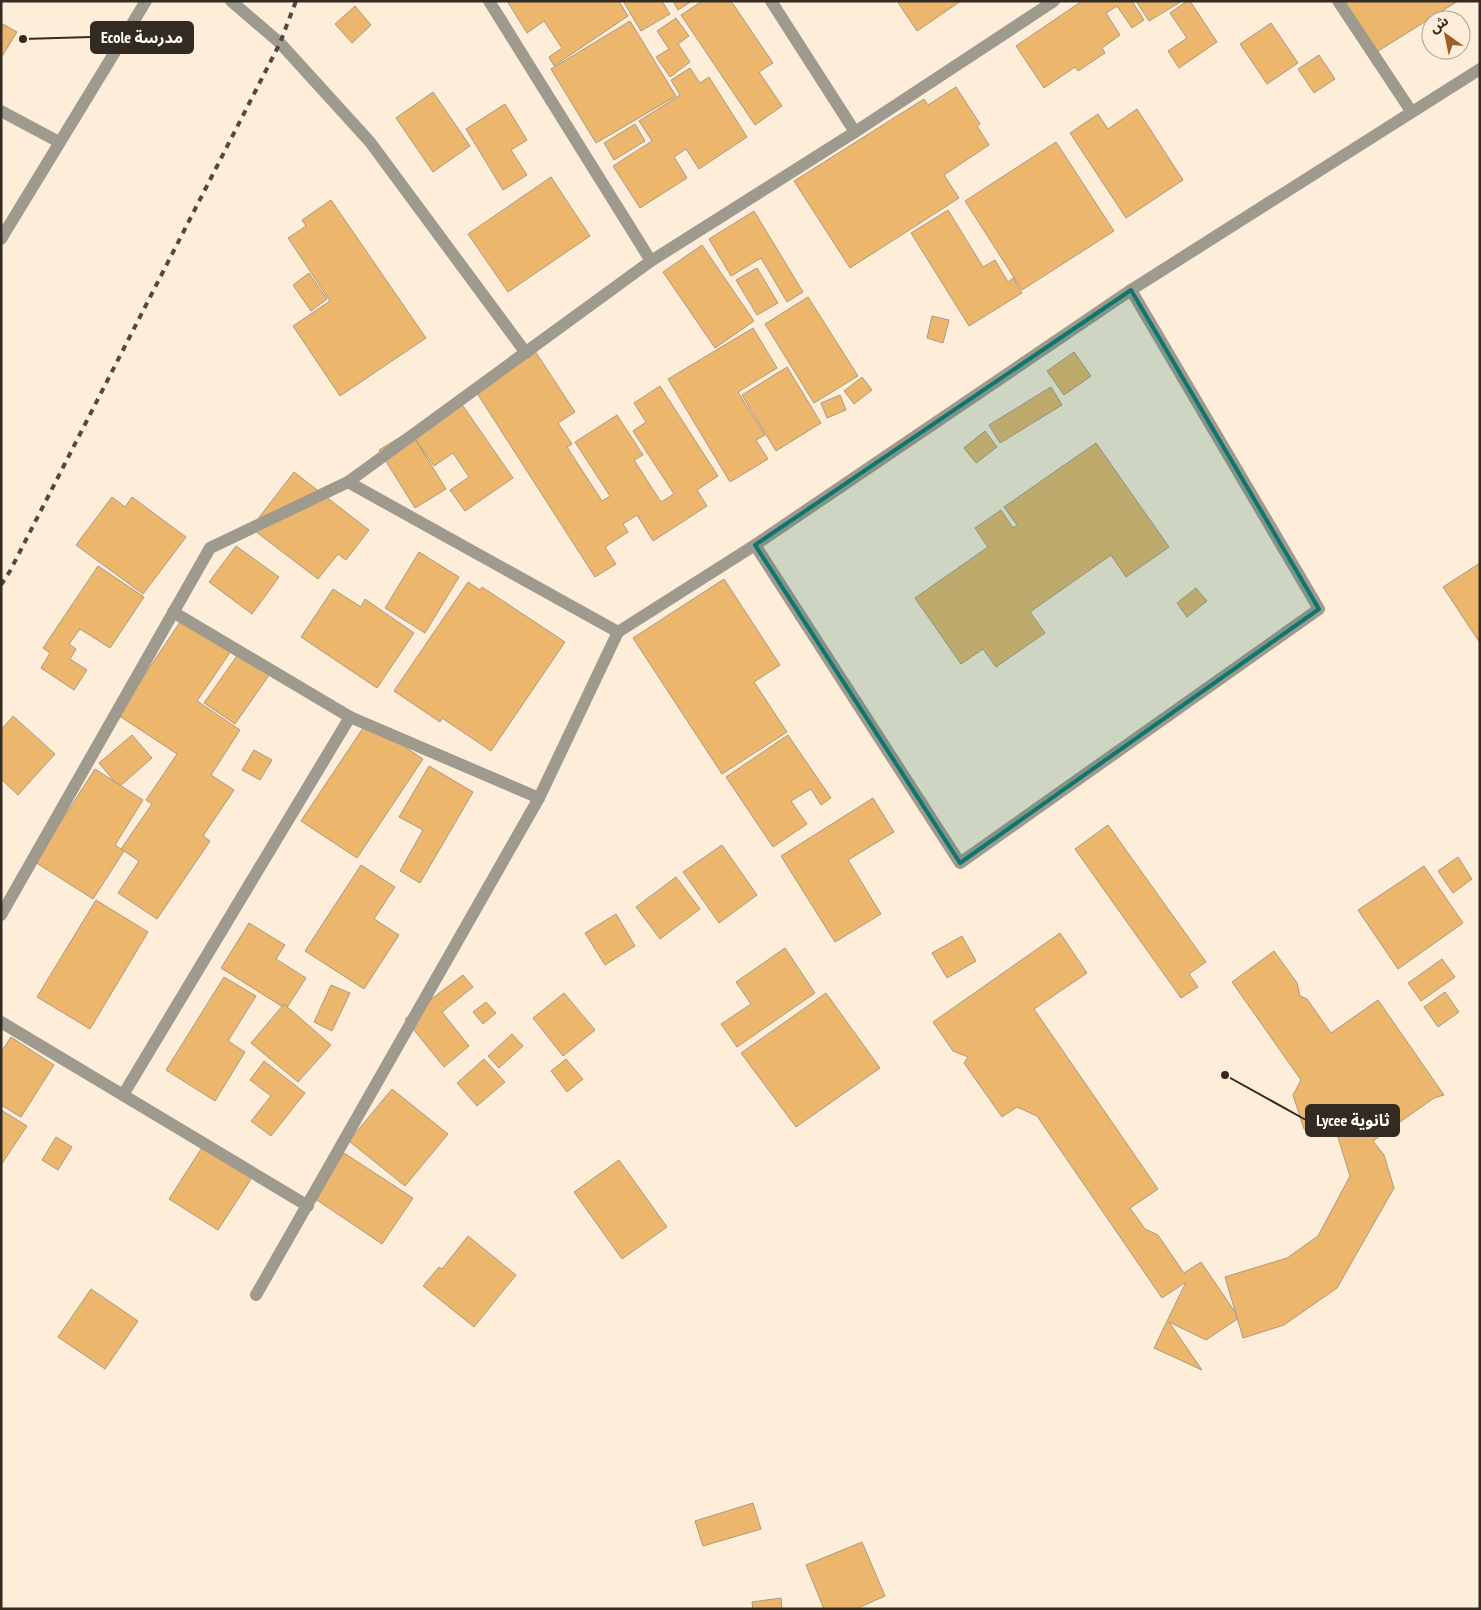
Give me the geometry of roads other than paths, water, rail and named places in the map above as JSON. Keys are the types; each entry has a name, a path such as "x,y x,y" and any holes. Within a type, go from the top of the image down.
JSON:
{"street":[{"path":"1,239 146,1"},
{"path":"231,1 280,44 370,142 526,353"},
{"path":"489,1 651,261"},
{"path":"771,1 855,132"},
{"path":"1338,1 1411,111"},
{"path":"1,915 210,548 348,482 651,261 855,132 1051,2"},
{"path":"256,1295 539,798 618,632 755,546 1131,290 1480,69"},
{"path":"1,111 59,142"},
{"path":"755,546 960,863 1319,609 1131,290"},
{"path":"348,482 618,632"},
{"path":"173,612 350,717 539,798"},
{"path":"123,1095 350,717"},
{"path":"1,1022 308,1206"}],"railway":[{"path":"1,585 10,571 280,43 296,1"}],"place":[{"name":"Ecole مدرسة","path":"23,39"},
{"name":"Lycee ثانوية","path":"1225,1075"}]}
